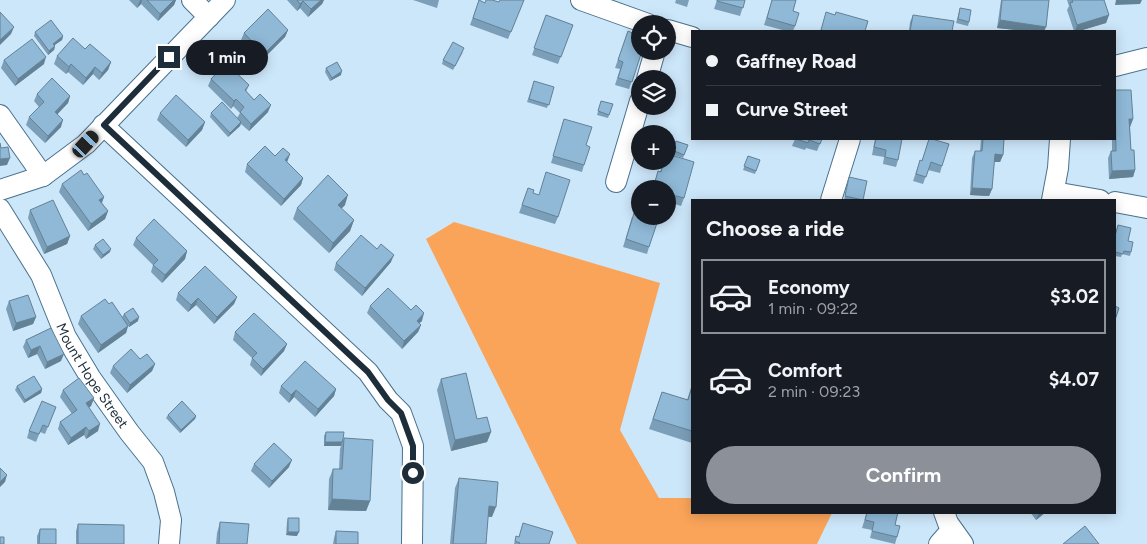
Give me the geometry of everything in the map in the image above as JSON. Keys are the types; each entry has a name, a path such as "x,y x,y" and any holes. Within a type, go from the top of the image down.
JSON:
{"street":[{"path":"192,0 209,17"},
{"path":"0,190 44,176 86,144 224,0"},
{"path":"581,0 631,18"},
{"path":"676,33 691,38"},
{"path":"1116,66 1147,58"},
{"path":"0,115 44,176"},
{"path":"616,182 636,115"},
{"path":"104,125 368,372 388,400 401,413 413,446 412,544"},
{"path":"831,199 850,140"},
{"path":"1060,140 1058,168 1053,196 1088,199"},
{"path":"1116,202 1147,208"},
{"name":"Mount Hope Street","path":"0,209 41,275 66,337 90,377 129,432 154,462 171,520 169,544"},
{"path":"945,514 952,540"}],"shaded area":[{"path":"454,222 660,283 620,430 659,498 691,498 691,514 832,514 817,544 577,544 426,239"}],"building":[{"path":"147,0 174,0 160,14"},
{"path":"297,0 321,0 311,9 303,1 300,4"},
{"path":"479,0 485,3 486,0 499,2 500,0 524,0 511,32 473,18"},
{"path":"717,0 745,0 743,8"},
{"path":"772,0 796,0 793,11 799,13 795,26 767,18"},
{"path":"1002,0 1049,0 1046,27 1000,20"},
{"path":"1072,0 1104,0 1109,15 1077,25 1070,3 1073,2"},
{"path":"960,8 971,10 969,22 958,19"},
{"path":"268,9 288,30 264,54 244,33"},
{"path":"0,12 14,27 0,40"},
{"path":"826,12 835,15 836,12 868,21 865,30 821,30"},
{"path":"546,15 573,25 561,57 534,48"},
{"path":"913,15 954,21 952,30 910,30"},
{"path":"51,20 63,36 53,44 55,46 49,51 35,32"},
{"path":"628,31 631,32 631,60 639,60 636,70 631,70 631,82 618,78 623,62 618,60"},
{"path":"73,38 85,49 90,44 111,62 102,73 95,67 86,78 71,64 69,67 57,56"},
{"path":"32,39 46,57 18,79 4,60"},
{"path":"453,42 464,48 455,66 443,60"},
{"path":"337,62 342,71 332,78 326,68"},
{"path":"226,63 249,85 245,90 254,100 260,94 271,105 251,124 240,112 244,107 236,99 234,101 211,79"},
{"path":"52,78 70,96 55,112 63,120 48,136 29,117 44,102 37,94"},
{"path":"534,81 554,87 549,105 529,99"},
{"path":"1116,90 1131,90 1133,119 1129,119 1131,150 1134,150 1135,170 1112,171 1111,151 1116,151"},
{"path":"176,95 205,122 188,140 160,113"},
{"path":"601,101 613,104 609,115 598,111"},
{"path":"222,102 241,122 230,133 211,113"},
{"path":"564,119 592,127 586,145 590,147 584,165 553,156"},
{"path":"809,140 822,140 820,144"},
{"path":"876,140 902,140 898,160 885,157 886,150 874,147"},
{"path":"929,140 949,144 942,166 931,162 926,177 916,174 920,160 922,161"},
{"path":"983,140 1004,140 1003,155 995,154 992,189 972,188 975,151 982,151"},
{"path":"676,141 688,145 684,155 676,152"},
{"path":"0,143 1,148 8,147 10,158 0,159"},
{"path":"265,146 275,156 283,148 290,154 285,160 303,178 284,199 247,164"},
{"path":"676,156 694,162 684,198 676,196 676,180 656,180 658,171 661,172 662,170 676,170"},
{"path":"748,156 760,160 756,171 744,166"},
{"path":"81,170 84,175 87,173 104,197 99,200 108,211 91,224 62,184"},
{"path":"546,172 570,180 558,217 522,205 528,188 534,190 533,193 539,195"},
{"path":"328,175 348,195 338,205 354,220 333,243 297,208"},
{"path":"849,177 867,181 863,199 845,196"},
{"path":"53,200 70,236 47,247 30,210"},
{"path":"154,219 187,251 165,275 153,265 158,260 136,238"},
{"path":"631,223 631,225 656,225 649,247 626,239"},
{"path":"1118,225 1131,228 1128,241 1133,242 1131,252 1124,251 1123,254 1116,252"},
{"path":"361,235 377,249 381,244 394,255 365,288 336,263"},
{"path":"103,239 111,249 103,255 95,245"},
{"path":"205,266 237,297 217,317 198,298 191,305 178,293"},
{"path":"388,288 411,310 416,305 424,313 417,321 421,325 404,341 370,306"},
{"path":"28,295 36,317 16,323 9,301"},
{"path":"105,299 109,304 112,302 128,326 101,345 81,316"},
{"path":"1116,306 1119,308 1116,317"},
{"path":"133,308 139,317 130,323 124,314"},
{"path":"254,313 287,344 263,369 252,358 257,353 235,332"},
{"path":"51,328 64,354 47,362 40,346 31,350 26,340"},
{"path":"131,349 140,359 147,354 155,364 130,385 113,366"},
{"path":"305,361 336,389 318,409 296,390 291,395 281,386"},
{"path":"466,373 477,419 487,417 491,432 455,440 441,379"},
{"path":"34,376 42,389 25,400 17,386"},
{"path":"79,378 94,398 86,403 100,424 89,431 86,427 71,438 60,422 77,410 63,390"},
{"path":"691,390 691,431 653,419 662,392 688,400"},
{"path":"42,401 56,407 48,427 43,425 39,434 29,431"},
{"path":"182,401 196,416 181,430 168,415"},
{"path":"326,432 344,432 342,442 325,442"},
{"path":"344,438 373,440 370,501 332,499 333,469 342,469"},
{"path":"274,443 292,460 272,481 254,464"},
{"path":"0,468 7,475 0,482"},
{"path":"459,478 498,482 496,507 489,506 486,544 453,544"},
{"path":"866,514 898,514 895,525 900,526 897,537 872,531 874,522 865,520"},
{"path":"288,518 299,518 299,532 288,532"},
{"path":"220,522 249,524 247,544 219,544"},
{"path":"523,523 553,532 549,544 519,544 515,541 516,536 519,537"},
{"path":"78,524 124,525 124,544 78,544"},
{"path":"1085,526 1099,544 1063,544"},
{"path":"40,529 56,529 56,544 39,544"},
{"path":"336,531 358,532 358,544 336,544"},
{"path":"0,537 4,537 4,544 0,544"}],"route":[{"path":"169,57 104,125 368,372 388,400 401,413 413,446 413,473"}]}
